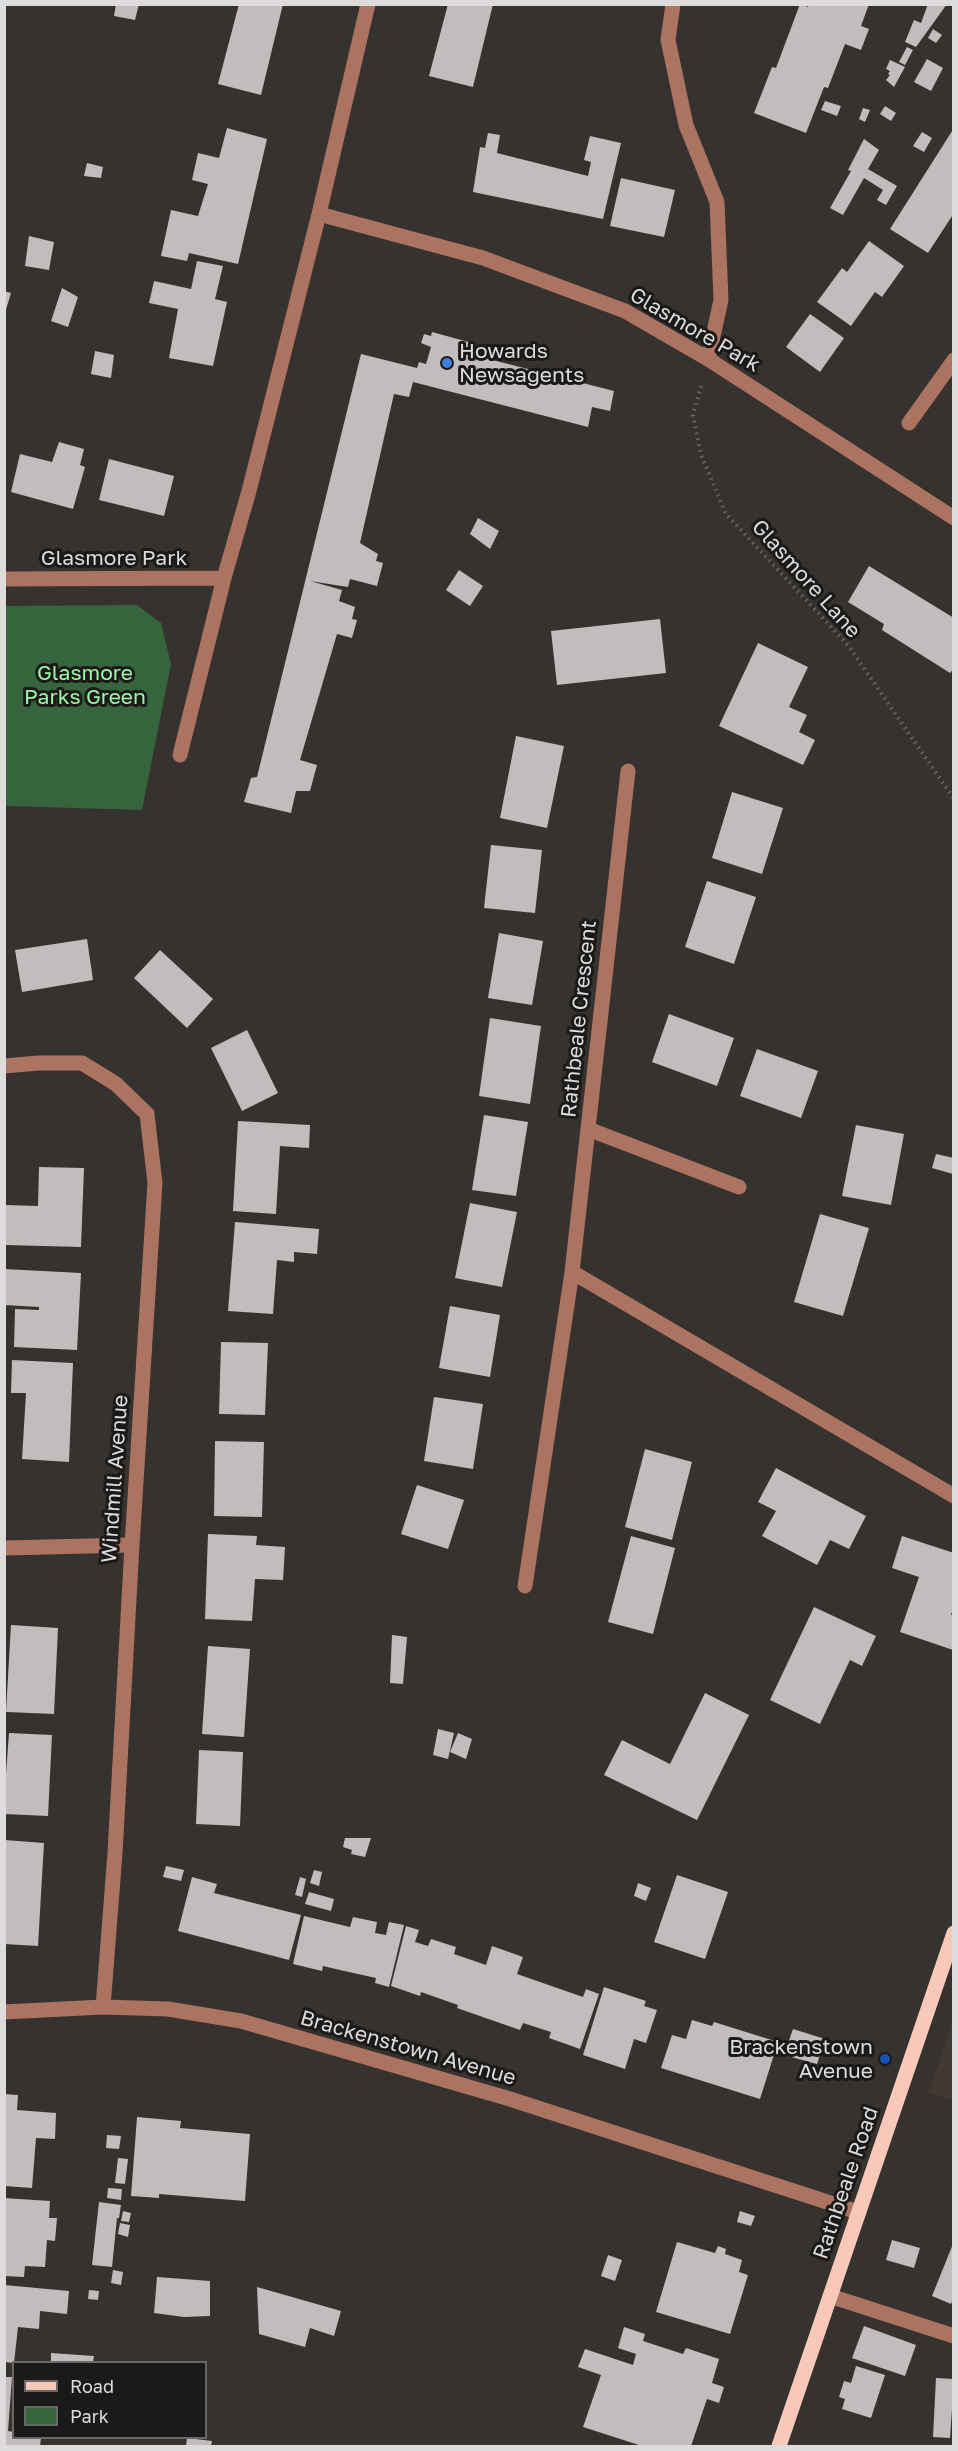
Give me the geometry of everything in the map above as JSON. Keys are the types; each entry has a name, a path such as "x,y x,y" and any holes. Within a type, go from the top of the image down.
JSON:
{"main road":[{"name":"Rathbeale Road","path":"779,2446 954,1933"}],"street":[{"path":"180,755 319,214 368,4"},
{"path":"673,4 668,40 686,125 717,202 721,300 708,359"},
{"name":"Glasmore Park","path":"319,214 483,258 625,311 708,359 954,518"},
{"path":"909,423 954,360"},
{"name":"Glasmore Park","path":"4,579 224,578"},
{"name":"Rathbeale Crescent","path":"525,1586 572,1272 628,771"},
{"name":"Windmill Avenue","path":"4,1066 82,1063 116,1084 147,1114 155,1183 116,1842 103,2007"},
{"path":"588,1129 739,1187"},
{"path":"572,1272 954,1496"},
{"path":"4,1548 132,1545"},
{"name":"Brackenstown Avenue","path":"4,2012 103,2007 168,2009 241,2021 510,2099 858,2212"},
{"path":"830,2296 954,2336"}],"path":[{"name":"Glasmore Lane","path":"708,359 693,415 701,455 726,514 848,645 954,799"}],"shaded area":[{"path":"953,2022 954,2100 928,2093"}],"green space":[{"name":"Glasmore Parks Green","path":"137,605 161,623 171,664 142,810 5,806 5,606"}],"building":[{"path":"116,4 139,4 135,20 114,16"},
{"path":"239,4 283,4 261,95 218,84"},
{"path":"448,4 493,4 473,87 429,76"},
{"path":"800,4 808,7 809,4 869,4 861,26 869,29 861,50 845,44 828,88 824,87 806,133 754,113 772,67 776,68"},
{"path":"928,4 947,4 916,47 905,42 914,20 921,23"},
{"path":"933,29 942,35 936,43 928,38"},
{"path":"907,47 913,50 905,65 899,62"},
{"path":"927,59 943,68 931,91 914,82"},
{"path":"890,60 905,67 894,87 886,80 890,75 888,74 890,71 886,69"},
{"path":"825,101 841,106 837,116 821,110"},
{"path":"885,106 896,113 891,121 880,114"},
{"path":"863,108 870,110 865,122 859,119"},
{"path":"227,128 267,139 238,264 189,253 187,261 161,256 171,210 198,216 208,184 192,180 198,153 219,158"},
{"path":"954,128 954,213 928,253 890,229"},
{"path":"922,132 932,138 924,152 913,146"},
{"path":"488,133 500,135 497,153 588,176 591,162 584,160 590,136 621,143 603,219 473,192 480,147 485,148"},
{"path":"864,139 879,150 868,169 897,186 886,205 877,200 883,190 864,178 843,215 830,208 851,171 848,170"},
{"path":"87,163 103,167 101,178 84,176"},
{"path":"621,178 675,190 664,237 610,226"},
{"path":"29,236 54,242 49,270 25,266"},
{"path":"869,241 904,266 882,297 875,292 851,326 817,302 842,268 847,272"},
{"path":"197,261 223,266 215,299 227,302 213,366 169,358 178,309 149,303 154,281 191,289"},
{"path":"62,288 78,297 68,327 51,321"},
{"path":"4,291 11,293 5,313 4,313"},
{"path":"810,314 844,338 820,372 786,347"},
{"path":"432,332 472,343 469,354 614,391 610,411 592,407 588,427 413,382 409,397 394,394 360,543 378,554 376,561 383,563 377,586 350,579 348,587 310,581 342,590 339,601 355,607 352,619 357,620 352,638 337,634 300,760 317,765 310,791 296,791 291,813 244,802 251,778 257,777 361,354 417,368 419,362 426,364 431,347 421,343 424,334 431,336"},
{"path":"95,351 114,355 111,378 91,374"},
{"path":"59,442 84,449 80,465 85,467 73,509 11,492 20,454 52,462"},
{"path":"109,459 174,476 164,516 99,500"},
{"path":"478,518 499,531 490,549 470,534"},
{"path":"869,566 954,618 954,668 950,673 882,630 884,624 848,602"},
{"path":"459,570 483,586 470,606 446,590"},
{"path":"660,619 666,673 557,685 551,631"},
{"path":"758,643 808,667 789,707 807,715 799,732 815,740 803,765 719,726"},
{"path":"516,736 564,746 547,828 500,818"},
{"path":"732,792 783,808 762,874 712,858"},
{"path":"491,845 542,850 535,913 484,908"},
{"path":"707,881 756,897 734,964 685,947"},
{"path":"499,933 543,941 532,1005 488,998"},
{"path":"87,939 93,980 22,992 15,950"},
{"path":"160,950 213,999 187,1028 134,978"},
{"path":"669,1014 734,1038 717,1086 652,1062"},
{"path":"490,1018 541,1026 530,1104 479,1096"},
{"path":"247,1030 278,1093 242,1111 211,1048"},
{"path":"757,1049 818,1071 801,1118 740,1096"},
{"path":"484,1115 528,1122 516,1196 472,1190"},
{"path":"238,1121 310,1125 309,1148 280,1146 276,1214 233,1211"},
{"path":"856,1125 904,1134 891,1205 842,1196"},
{"path":"936,1154 954,1158 953,1174 932,1168"},
{"path":"39,1167 84,1168 81,1247 5,1245 5,1205 38,1206"},
{"path":"470,1203 517,1212 502,1287 455,1278"},
{"path":"820,1214 869,1228 843,1316 794,1302"},
{"path":"235,1222 319,1229 317,1254 294,1252 294,1262 277,1260 273,1314 228,1311"},
{"path":"4,1269 81,1273 77,1350 14,1347 15,1309 39,1310 39,1307 4,1305"},
{"path":"450,1306 500,1315 490,1377 439,1368"},
{"path":"221,1342 268,1343 265,1415 219,1414"},
{"path":"12,1360 73,1363 69,1462 22,1459 26,1393 11,1393"},
{"path":"434,1397 483,1404 473,1469 424,1461"},
{"path":"215,1441 264,1442 262,1517 214,1516"},
{"path":"645,1449 692,1462 672,1540 625,1527"},
{"path":"776,1468 866,1516 849,1549 830,1540 817,1565 762,1536 776,1511 758,1502"},
{"path":"417,1485 464,1500 448,1549 401,1534"},
{"path":"208,1534 257,1536 256,1545 285,1547 283,1580 255,1579 252,1621 205,1619"},
{"path":"631,1536 675,1548 653,1634 608,1622"},
{"path":"902,1536 954,1553 954,1606 951,1615 954,1615 953,1650 900,1632 919,1577 892,1568"},
{"path":"814,1607 876,1636 862,1666 850,1660 820,1724 770,1700"},
{"path":"11,1625 58,1628 54,1714 6,1712"},
{"path":"392,1635 407,1637 403,1684 390,1683"},
{"path":"208,1646 250,1649 244,1737 202,1734"},
{"path":"705,1693 749,1715 697,1820 604,1775 622,1740 670,1764"},
{"path":"438,1729 454,1733 448,1759 433,1755"},
{"path":"9,1733 52,1735 48,1816 4,1814 4,1774 6,1774"},
{"path":"458,1733 472,1739 466,1759 450,1752"},
{"path":"199,1750 243,1752 240,1826 196,1824"},
{"path":"345,1838 371,1838 365,1857 351,1854 352,1850 343,1847"},
{"path":"5,1840 44,1843 38,1946 4,1944"},
{"path":"166,1866 184,1870 181,1881 163,1877"},
{"path":"314,1870 322,1872 319,1886 310,1883"},
{"path":"677,1875 728,1892 705,1959 654,1942"},
{"path":"192,1877 217,1884 214,1893 301,1915 289,1960 178,1931"},
{"path":"300,1877 306,1879 302,1897 295,1895"},
{"path":"638,1883 651,1888 646,1901 634,1896"},
{"path":"309,1892 334,1899 331,1911 305,1904"},
{"path":"304,1916 350,1927 353,1917 377,1922 375,1933 386,1935 389,1922 404,1925 389,1987 375,1983 376,1978 323,1966 322,1971 293,1964"},
{"path":"406,1926 419,1930 415,1942 428,1946 431,1939 456,1947 454,1954 486,1965 492,1946 523,1957 517,1974 583,1997 586,1989 599,1994 580,2049 549,2038 551,2032 523,2023 520,2030 457,2008 458,2005 421,1992 420,1996 391,1986"},
{"path":"604,1987 646,2001 644,2006 657,2010 646,2043 634,2039 625,2069 583,2055"},
{"path":"692,2020 712,2026 714,2022 778,2042 760,2099 661,2068 672,2035 686,2039"},
{"path":"793,2029 825,2039 817,2064 784,2055"},
{"path":"4,2094 18,2095 17,2110 56,2113 55,2139 36,2138 32,2188 4,2186"},
{"path":"137,2117 181,2121 180,2128 250,2134 245,2201 159,2194 159,2198 131,2196"},
{"path":"107,2135 121,2136 119,2149 106,2148"},
{"path":"118,2158 128,2159 125,2184 115,2183"},
{"path":"108,2188 122,2189 121,2200 107,2198"},
{"path":"4,2198 50,2201 49,2218 57,2218 55,2241 47,2240 45,2267 25,2266 24,2277 4,2276"},
{"path":"99,2202 121,2205 119,2218 117,2218 112,2267 92,2265"},
{"path":"123,2211 131,2213 129,2222 121,2221"},
{"path":"740,2211 755,2216 751,2226 737,2222"},
{"path":"120,2223 130,2225 128,2237 118,2234"},
{"path":"892,2240 920,2248 914,2268 886,2260"},
{"path":"677,2242 715,2253 718,2246 726,2249 725,2254 742,2260 739,2272 748,2275 730,2334 656,2312"},
{"path":"953,2244 954,2296 951,2304 932,2296"},
{"path":"608,2255 622,2260 615,2281 601,2276"},
{"path":"113,2270 123,2272 121,2285 111,2283"},
{"path":"157,2277 210,2281 210,2316 184,2317 154,2313"},
{"path":"4,2285 69,2291 67,2314 40,2311 39,2329 18,2327 14,2361 4,2362"},
{"path":"257,2287 341,2311 334,2336 310,2328 305,2347 259,2334"},
{"path":"89,2290 99,2291 98,2300 88,2299"},
{"path":"864,2326 916,2345 905,2376 852,2358"},
{"path":"624,2327 645,2334 643,2341 683,2354 686,2348 719,2359 712,2383 724,2387 719,2403 707,2399 691,2446 642,2446 583,2427 601,2375 578,2367 585,2349 633,2365 636,2354 618,2348"},
{"path":"51,2353 94,2356 93,2361 51,2361"},
{"path":"856,2366 885,2375 871,2418 842,2409 845,2399 839,2397 844,2381 851,2383"},
{"path":"4,2377 12,2377 8,2431 12,2432 12,2439 41,2439 40,2446 4,2446"},
{"path":"936,2378 954,2379 950,2438 933,2437"},
{"path":"187,2439 212,2441 211,2446 186,2446"}],"place":[{"name":"Howards Newsagents","path":"447,363"},
{"name":"Brackenstown Avenue","path":"885,2059"}]}
